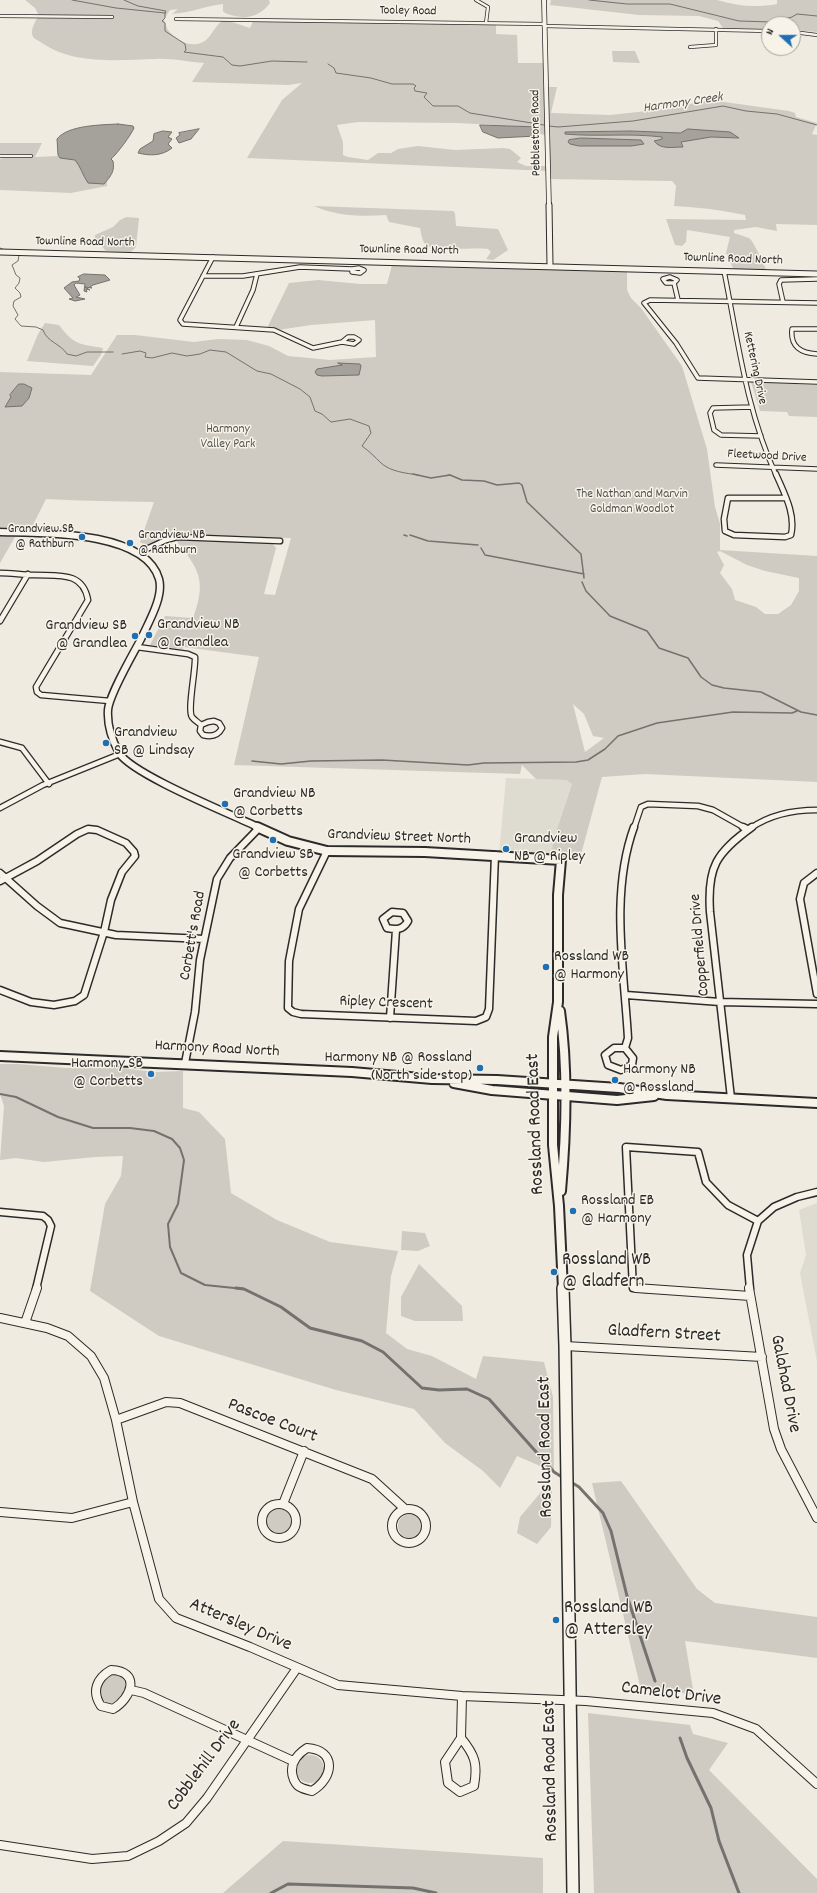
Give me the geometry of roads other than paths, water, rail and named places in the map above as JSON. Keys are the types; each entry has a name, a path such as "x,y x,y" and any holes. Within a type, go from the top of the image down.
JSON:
{"main road":[{"name":"Pebblestone Road","path":"544,0 550,266"},
{"name":"Townline Road North","path":"0,252 817,274"},
{"name":"Grandview Street North","path":"0,532 83,536 110,541 138,553 155,570 161,590 157,605 110,701 108,709 108,726 120,754 133,766 153,778 258,828 298,844 327,851 425,852 561,860"},
{"name":"Rossland Road East","path":"561,860 558,895 558,1002 553,1037 552,1095 553,1160 559,1206 565,1346 566,1498 571,1700 573,1893"},
{"name":"Rossland Road East","path":"558,1002 564,1038 564,1159 559,1206"},
{"name":"Harmony Road North","path":"0,1056 185,1063 352,1072 432,1079 497,1080 619,1088 667,1094 817,1103"},
{"name":"Harmony Road North","path":"432,1079 492,1090 617,1100 667,1094"}],"street":[{"path":"476,0 488,7 486,23"},
{"path":"0,16 112,17"},
{"name":"Tooley Road","path":"176,19 486,23 761,31"},
{"path":"690,47 716,45 716,29"},
{"path":"801,33 817,35"},
{"path":"0,156 31,156"},
{"path":"213,257 180,320 181,322 188,325 274,330 313,348 342,342"},
{"path":"203,276 243,276 300,267 352,269"},
{"name":"Kettering Drive","path":"724,271 731,302 744,380 761,436 786,498 794,529 791,535 785,537 734,535 726,533 724,530 726,502 730,497 786,498"},
{"path":"236,327 253,290 257,274"},
{"path":"783,302 779,284 781,280 817,279"},
{"path":"674,283 678,300"},
{"path":"817,303 678,300 650,300 644,303 676,344 696,375 703,379 817,382"},
{"path":"817,329 792,329 791,334 799,352 817,354"},
{"path":"752,408 713,408 710,413 714,430 721,435 761,436"},
{"name":"Fleetwood Drive","path":"716,465 772,466 817,469"},
{"path":"138,553 166,540 177,537 280,541"},
{"path":"0,573 68,576 84,586 88,592 88,600 36,687 36,692 41,695 110,701"},
{"path":"0,621 28,574"},
{"path":"137,647 188,654 196,657 190,713 193,720 201,725"},
{"path":"213,721 220,723 222,728 217,734 206,736 200,731 201,725 213,721"},
{"path":"0,742 22,748 49,784"},
{"path":"0,808 15,799 120,754"},
{"path":"625,1048 628,1038 621,910 623,873 631,838 641,807 648,804 698,806 713,810 747,829"},
{"name":"Copperfield Drive","path":"731,1098 709,885 715,863 726,848 757,822 778,814 806,809 817,810"},
{"name":"Corbett's Road","path":"185,1063 195,1012 200,960 220,871 231,854 258,828"},
{"path":"0,990 32,1002 57,1005 78,1001 84,995 104,932 111,900 122,872 136,856 126,843 97,830 88,829 77,834 36,860 2,879"},
{"name":"Ripley Crescent","path":"327,851 299,909 289,961 288,1008 293,1012 301,1014 476,1021 486,1017 489,1009 495,855"},
{"path":"0,873 2,879 60,922 116,935 204,939"},
{"path":"817,873 804,883 800,899 817,994"},
{"path":"390,1018 396,930"},
{"path":"626,995 720,1002 817,1004"},
{"path":"614,1048 625,1048 633,1058 632,1066 620,1071 608,1066 605,1059 607,1052 614,1048"},
{"path":"750,1296 633,1288 626,1146 698,1152 706,1182 728,1204 758,1221"},
{"name":"Galahad Drive","path":"817,1192 797,1197 774,1207 758,1221 746,1255 750,1296 774,1429 781,1449 817,1518"},
{"path":"0,1212 43,1216 48,1220 51,1226 40,1278 24,1323"},
{"name":"Attersley Drive","path":"0,1318 47,1328 68,1336 91,1356 104,1378 116,1420 133,1502 159,1599 176,1618 250,1647 338,1685 462,1696 571,1700"},
{"name":"Gladfern Street","path":"565,1346 762,1357"},
{"name":"Pascoe Court","path":"116,1420 166,1402 175,1402 304,1451 372,1479 405,1509 416,1510 424,1517 426,1522 425,1533 421,1538 411,1544 400,1541 393,1532 393,1521 400,1512 405,1509"},
{"path":"283,1504 304,1451"},
{"path":"0,1512 72,1518 133,1502"},
{"path":"283,1504 292,1509 295,1514 295,1526 288,1535 283,1538 272,1538 264,1531 262,1525 264,1514 272,1506 283,1504"},
{"name":"Cobblehill Drive","path":"0,1845 92,1859 128,1856 159,1842 186,1823 207,1798 297,1668"},
{"path":"111,1670 122,1671 126,1674 131,1684 131,1690 125,1702 113,1709 102,1706 95,1696 97,1682 111,1670"},
{"path":"131,1690 144,1693 293,1761"},
{"path":"461,1738 473,1753 478,1768 474,1786 460,1792 448,1783 445,1762 461,1738 462,1696"},
{"name":"Camelot Drive","path":"571,1700 713,1714 756,1729 817,1784"},
{"path":"307,1748 312,1748 323,1752 327,1758 329,1771 324,1784 312,1791 299,1788 292,1776 293,1761 301,1751 307,1748"}],"waterway":[{"path":"72,0 116,8 165,13"},
{"path":"124,0 138,6 166,11 165,13"},
{"path":"589,0 627,4 670,4 739,21 771,22 792,17 797,14 817,16"},
{"path":"165,13 165,18 162,21 165,23 165,31 185,44 186,50 184,52 223,57 232,65 240,66 272,61 307,62"},
{"name":"Harmony Creek","path":"328,64 334,68 336,73 371,78 392,84 413,84 416,86 414,88 415,91 427,93 424,97 433,106 458,106 470,113 544,125"},
{"name":"Harmony Creek","path":"549,126 558,127 633,121 723,106 746,111 777,114 817,125"},
{"path":"0,248 5,250"},
{"path":"19,255 18,261 12,265 16,275 20,278 19,283 15,288 20,293 21,297 14,301 13,306 18,315 15,319 21,326 36,327 43,330 45,334 67,354 76,356 87,352 113,352"},
{"path":"122,354 140,351 146,353 145,357 152,358 172,353 187,356 200,354 210,350 226,352 257,371 271,374 300,389 310,397 315,411 322,414 331,422 350,419 369,426 371,433 362,446 385,466 399,472 416,475"},
{"path":"416,475 431,478 450,475"},
{"path":"450,475 462,480 484,481 497,485 519,483 522,485 527,502 581,554 583,574"},
{"path":"410,535 428,541 478,545"},
{"path":"481,548 485,555 583,574"},
{"path":"583,574 584,578"},
{"path":"582,582 586,591 610,616 647,631 659,648 688,658 701,677 712,685 724,688 761,692 801,712 817,715"},
{"path":"252,761 281,764 311,761 382,760 468,765 484,763 576,762 588,760 605,749 618,736 657,723 733,712 792,713 797,711"},
{"path":"0,1094 16,1097 58,1117 93,1128 130,1128 154,1131 172,1139 180,1148 184,1160 178,1204 168,1224 170,1247 181,1273 205,1285 244,1289"},
{"path":"236,1288 244,1289"},
{"path":"244,1289 281,1307 310,1328 362,1341 383,1352 422,1388 439,1390 467,1389 489,1399 554,1472 562,1477"},
{"path":"571,1482 579,1487 603,1513 611,1531 627,1596 655,1681"},
{"path":"680,1738 687,1758 711,1808 719,1841 739,1893"},
{"path":"271,1893 288,1884 413,1888 436,1893"}],"place":[{"name":"Grandview SB @ Rathburn","path":"82,537"},
{"name":"Grandview NB @ Rathburn","path":"130,543"},
{"name":"Grandview NB @ Grandlea","path":"149,635"},
{"name":"Grandview SB @ Grandlea","path":"135,636"},
{"name":"Grandview SB @ Lindsay","path":"106,743"},
{"name":"Grandview NB @ Corbetts","path":"225,804"},
{"name":"Grandview SB @ Corbetts","path":"273,840"},
{"name":"Grandview NB @ Ripley","path":"506,849"},
{"name":"Rossland WB @ Harmony","path":"546,967"},
{"name":"Harmony NB @ Rossland (North side stop)","path":"480,1068"},
{"name":"Harmony SB @ Corbetts","path":"151,1074"},
{"name":"Harmony NB @ Rossland","path":"615,1080"},
{"name":"Rossland EB @ Harmony","path":"573,1211"},
{"name":"Rossland WB @ Gladfern","path":"554,1272"},
{"name":"Rossland WB @ Attersley","path":"556,1620"}],"park label":[{"name":"Harmony Valley Park","path":"228,438"},
{"name":"The Nathan and Marvin Goldman Woodlot","path":"632,502"}]}
